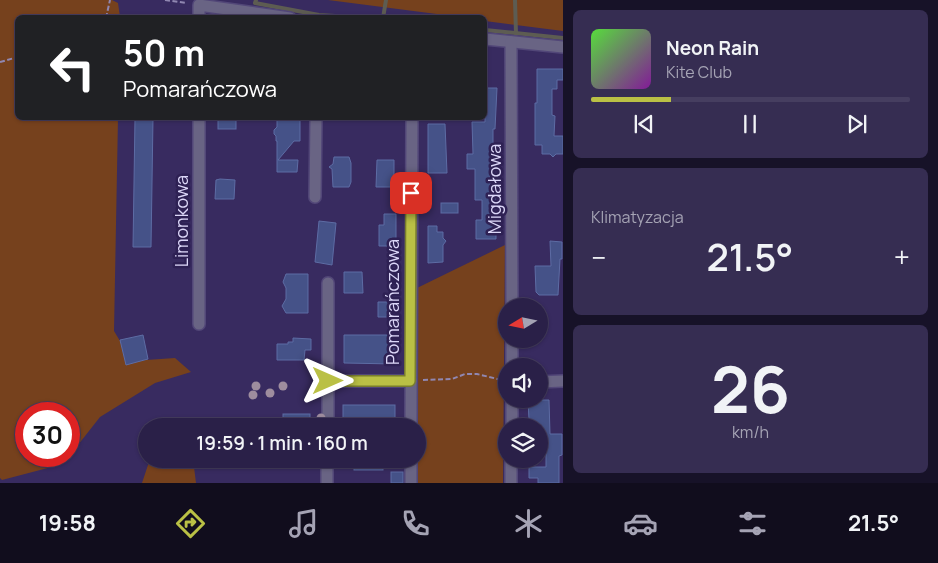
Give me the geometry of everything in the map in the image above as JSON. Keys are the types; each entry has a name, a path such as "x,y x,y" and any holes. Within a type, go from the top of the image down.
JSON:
{"street":[{"path":"199,15 200,5 269,15"},
{"path":"487,39 563,47"},
{"name":"Migdałowa","path":"511,42 512,298"},
{"name":"Limonkowa","path":"199,120 199,324"},
{"path":"315,197 316,120"},
{"name":"Pomarańczowa","path":"410,418 412,120"},
{"path":"328,283 328,418"},
{"path":"328,381 410,381"},
{"path":"548,382 563,382"},
{"path":"327,468 327,483"},
{"path":"410,468 410,483"},
{"path":"511,468 511,483"}],"path":[{"path":"107,15 110,0"},
{"path":"165,0 200,5"},
{"path":"0,62 15,57"},
{"path":"410,381 452,379 465,374 477,374 498,378"}],"shaded area":[{"path":"0,0 112,0 118,3 120,15 15,15 15,120 118,120 114,331 132,361 175,358 191,372 155,383 100,417 80,442 80,402 15,402 15,467 52,467 2,480 0,478"},
{"path":"328,0 563,0 563,31 487,21 487,15 444,15"},
{"path":"505,245 505,298 498,298 498,348 504,348 504,358 498,358 498,408 504,408 504,418 498,418 498,468 503,468 503,483 412,483 414,468 426,468 426,418 417,418 411,307 417,288"},
{"path":"147,468 194,468 196,483 142,483"}],"building":[{"path":"537,69 563,69 563,80 557,80 557,89 552,89 552,115 555,116 554,136 563,136 563,154 556,154 553,157 550,154 542,154 542,145 535,145"},
{"path":"487,88 497,88 495,129 493,129 493,161 490,161 490,186 496,186 494,220 496,220 496,239 476,239 476,220 482,220 482,200 475,200 475,169 467,169 467,154 473,154 472,122 485,122 487,120"},
{"path":"135,120 153,120 151,247 133,247"},
{"path":"218,120 236,120 236,129 218,129"},
{"path":"277,120 300,120 300,141 294,141 278,160 298,160 297,172 277,172 277,141 274,130 277,127"},
{"path":"428,124 445,124 447,173 428,173"},
{"path":"334,157 349,157 351,163 351,182 349,187 333,187 332,169 329,167 333,164"},
{"path":"377,160 394,160 394,187 376,187"},
{"path":"216,180 235,180 234,199 215,199"},
{"path":"441,203 458,203 458,213 441,213"},
{"path":"384,214 396,214 396,246 379,246 379,225 384,225"},
{"path":"319,221 336,223 332,265 315,262"},
{"path":"428,226 437,226 437,232 443,232 443,238 446,241 443,245 443,262 428,263"},
{"path":"550,241 562,242 558,295 539,295 536,292 535,266 551,266"},
{"path":"344,272 362,272 363,293 344,293"},
{"path":"286,274 308,274 308,313 286,313 282,306 286,299 286,288 283,282"},
{"path":"378,302 398,302 398,312 395,312 395,317 378,317"},
{"path":"143,335 148,359 126,365 120,340"},
{"path":"344,335 396,335 395,364 344,363"},
{"path":"293,338 311,339 311,350 305,350 304,360 277,360 277,344 288,344 288,342 293,342"},
{"path":"549,400 550,434 562,434 562,455 559,456 559,483 538,483 538,478 529,478 529,468 548,468 548,418 529,418 528,408 548,408"},
{"path":"343,405 395,405 395,418 343,418"},
{"path":"283,414 310,414 310,418 283,418"},
{"path":"354,468 383,468 383,470 354,470"},
{"path":"391,472 403,472 403,483 391,483"}],"waterway":[{"path":"256,0 255,3 319,15"},
{"path":"384,15 386,0"},
{"path":"515,0 516,34"},
{"path":"487,30 563,38"}],"route":[{"path":"328,381 410,381 411,193"}]}
